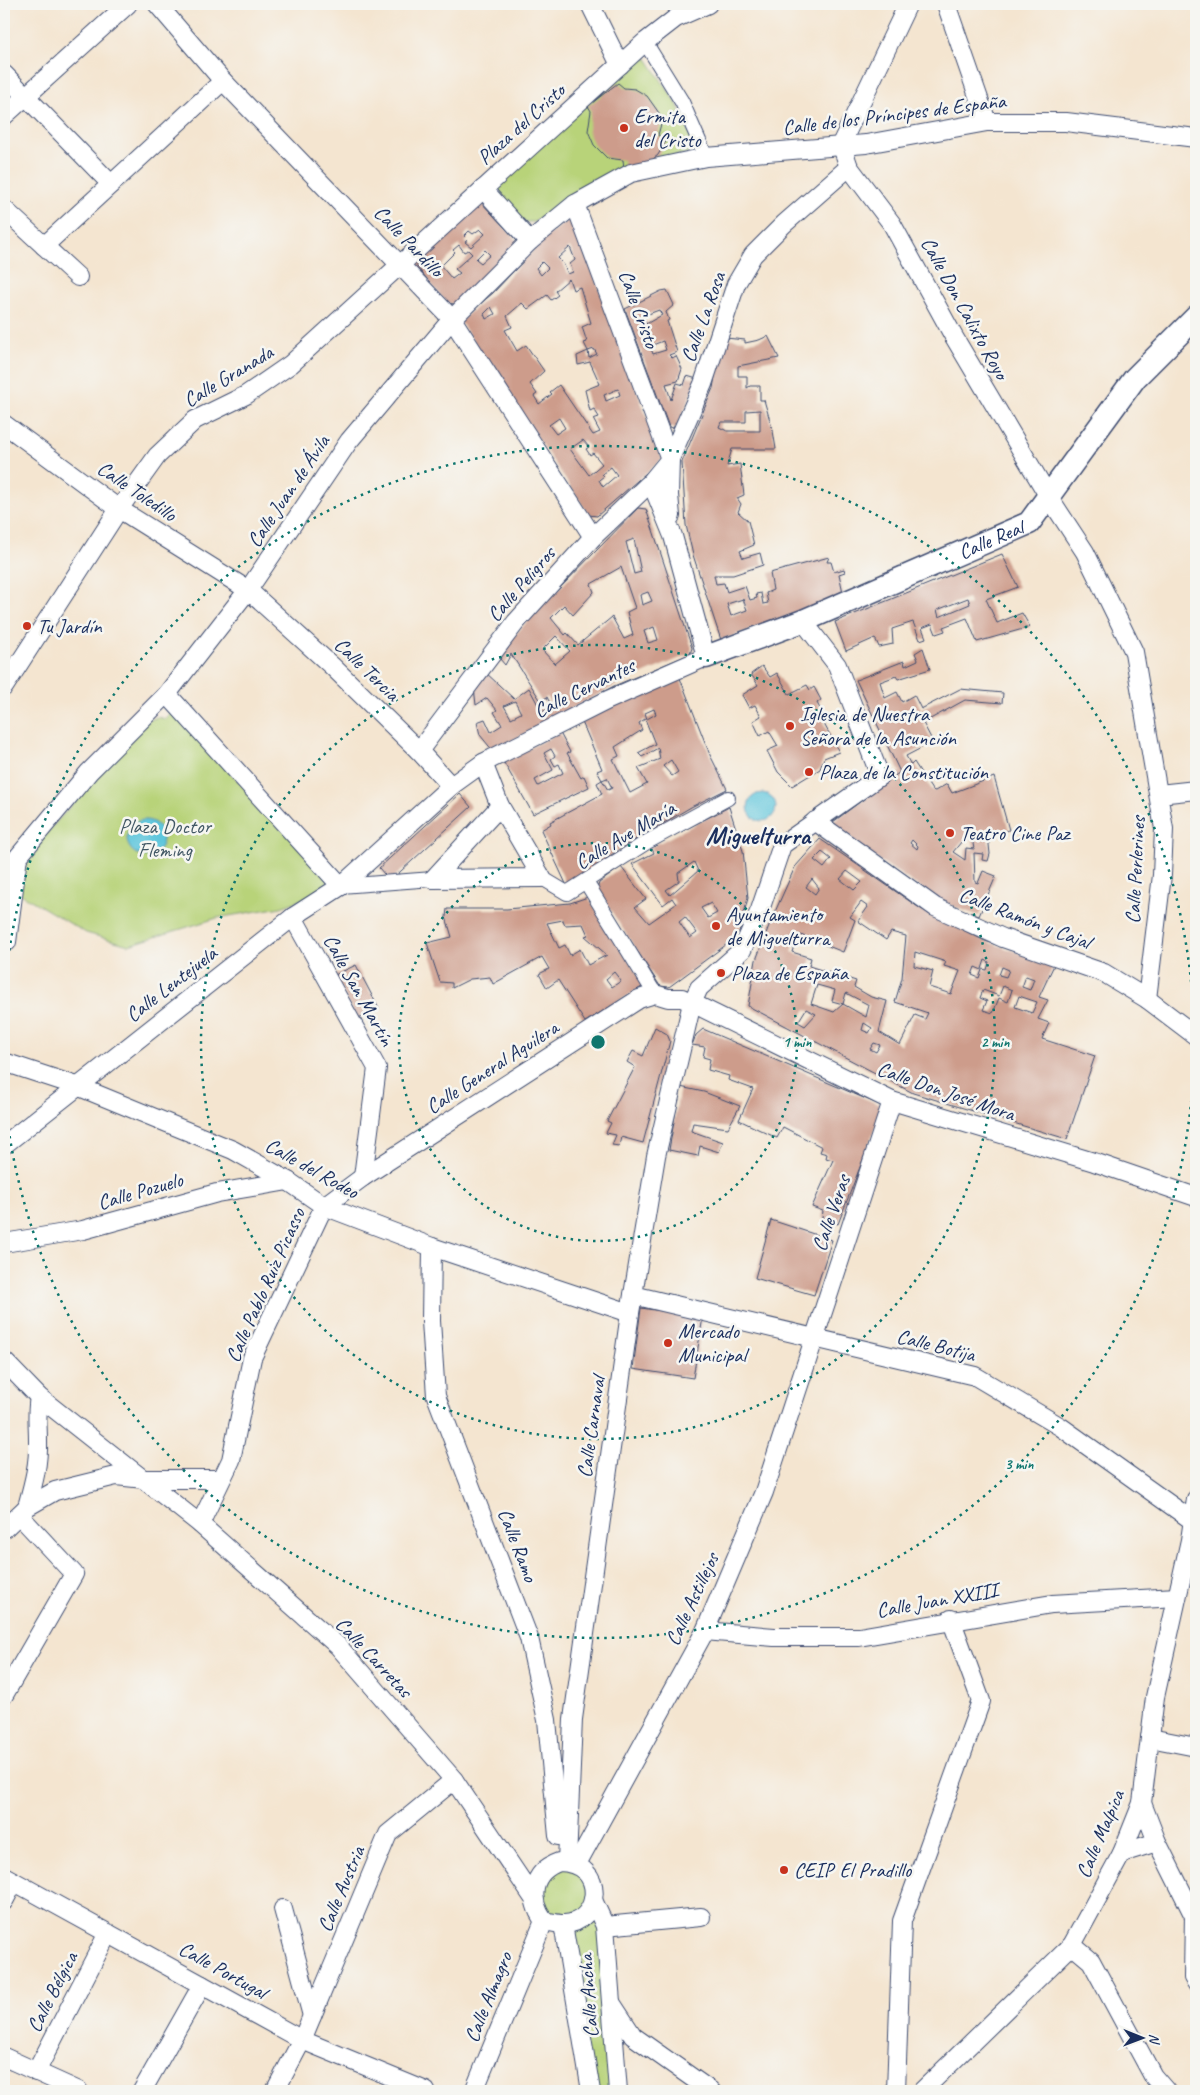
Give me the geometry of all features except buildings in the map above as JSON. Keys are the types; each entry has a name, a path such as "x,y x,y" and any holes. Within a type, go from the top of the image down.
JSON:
{"street":[{"path":"4,116 128,4"},
{"name":"Calle Pardillo","path":"157,4 224,81 452,319 593,537"},
{"path":"590,4 620,65"},
{"name":"Plaza del Cristo","path":"530,241 483,188 645,42 676,18 708,4"},
{"path":"841,144 908,4"},
{"path":"946,4 987,122"},
{"path":"645,42 682,102 706,157"},
{"path":"4,74 110,184"},
{"path":"44,246 224,81"},
{"name":"Calle de los Príncipes de España","path":"575,204 631,173 706,157 841,144 866,144 987,122 1066,122 1196,138"},
{"name":"Calle Don Calixto Royo","path":"841,144 849,167 892,224 954,336 1049,497"},
{"name":"Calle La Rosa","path":"670,459 702,384 736,284 753,255 784,224 849,167"},
{"name":"Calle Granada","path":"4,687 119,509 157,456 195,420 246,395 291,364 402,265 483,188"},
{"path":"452,319 530,241 575,204"},
{"name":"Calle Cristo","path":"575,204 670,459"},
{"path":"4,208 78,277"},
{"name":"Calle Real","path":"706,657 804,621 1029,523 1135,378 1196,317"},
{"name":"Calle Juan de Ávila","path":"167,694 248,590 349,441 452,319"},
{"name":"Calle Toledillo","path":"4,424 119,509 248,590"},
{"path":"670,459 669,495 673,536"},
{"name":"Calle Peligros","path":"420,751 516,622 593,537 652,482 670,459"},
{"path":"652,482 673,536 706,657"},
{"name":"Calle Perlerines","path":"1049,497 1085,552 1134,652 1164,830 1162,875 1147,999"},
{"name":"Calle Tercia","path":"248,590 334,667 420,751 451,786"},
{"name":"Calle Carnaval","path":"568,1863 573,1719 630,1314 656,1156 692,1003 699,988 742,950 760,910 782,845 880,776 837,665 804,621"},
{"name":"Calle Cervantes","path":"341,886 451,786 483,763 608,700 706,657"},
{"path":"5,942 18,858 89,772 167,694 341,886 433,879 542,878 500,806 483,763"},
{"path":"1159,794 1196,790"},
{"name":"Calle Ave María","path":"542,878 567,893 647,842 728,798"},
{"path":"433,879 500,806"},
{"name":"Calle Ramón y Cajal","path":"815,821 935,907 1003,938 1104,973 1147,999 1196,1036"},
{"path":"586,882 655,994 668,998 682,998 692,1003"},
{"name":"Calle Lentejuela","path":"4,1145 293,917 341,886"},
{"name":"Calle San Martín","path":"293,917 377,1068 363,1177"},
{"name":"Calle General Aguilera","path":"324,1206 363,1177 639,999 655,994"},
{"name":"Calle Don José Mora","path":"692,1003 892,1101 1094,1162 1196,1197"},
{"name":"Calle del Rodeo","path":"4,1062 77,1086 233,1150 288,1181 324,1206 432,1247 630,1314"},
{"name":"Calle Veras","path":"813,1338 892,1101"},
{"name":"Calle Pozuelo","path":"4,1243 83,1230 217,1192 288,1181"},
{"name":"Calle Pablo Ruiz Picasso","path":"200,1524 230,1460 252,1358 324,1206"},
{"name":"Calle Ramo","path":"432,1247 431,1321 436,1396 530,1638 547,1720 557,1807 568,1863"},
{"name":"Calle Botija","path":"633,1295 975,1376 1061,1427 1193,1520"},
{"name":"Calle Astillejos","path":"568,1863 705,1631 764,1492 813,1338"},
{"name":"Calle Carretas","path":"4,1362 39,1397 200,1524 338,1646 454,1780 534,1899"},
{"path":"23,1511 36,1474 38,1442 36,1414 39,1397"},
{"path":"4,1529 23,1511 55,1491 116,1476 144,1479 221,1480"},
{"name":"Calle Malpica","path":"922,2091 1072,1945 1122,1853 1142,1803 1155,1697 1177,1597 1193,1541 1196,1499"},
{"path":"4,1695 74,1574 23,1511"},
{"name":"Calle Juan XXIII","path":"705,1631 774,1637 859,1637 951,1619 1052,1604 1177,1597"},
{"path":"896,2091 902,1921 981,1701 951,1619"},
{"path":"547,1720 573,1719"},
{"path":"1150,1738 1196,1747"},
{"name":"Calle Austria","path":"275,2091 302,2040 388,1834 454,1780"},
{"path":"1142,1803 1157,1842 1194,1912 1191,1978 1196,1986"},
{"path":"1122,1853 1157,1842"},
{"path":"568,1863 589,1874 593,1886 593,1900 587,1912 577,1921 563,1924 544,1920 537,1910 534,1899 534,1885 540,1873 568,1863"},
{"path":"4,1901 9,1879"},
{"name":"Calle Portugal","path":"9,1879 302,2040 426,2091"},
{"name":"Calle Ancha","path":"593,1900 605,1926 618,2091"},
{"path":"283,1909 312,2016"},
{"path":"605,1926 701,1917"},
{"name":"Calle Almagro","path":"474,2091 544,1920"},
{"name":"Calle Ancha","path":"563,1924 590,2091"},
{"name":"Calle Bélgica","path":"36,2072 108,1933"},
{"path":"1072,1945 1091,1961 1153,2076 1166,2091"},
{"path":"142,2091 202,1984"},
{"path":"611,2002 633,2036 712,2091"},
{"path":"4,2057 79,2091"}],"green space":[{"path":"644,54 677,104 697,150 621,172 534,222 524,222 492,188"},
{"name":"Plaza Doctor Fleming","path":"171,712 341,886 281,907 217,918 129,945 86,933 14,890 25,857 146,722 157,717 166,719"},
{"path":"559,1862 589,1873 605,1926 617,2091 591,2091 563,1924 537,1910 540,1873"}],"water":[{"path":"762,793 772,797 776,807 772,817 762,821 752,817 748,807 752,797"},
{"path":"145,820 152,821 158,825 162,831 162,845 158,851 152,855 145,856 138,855 132,851 128,845 127,838 128,831 132,825 138,821"}],"place":[{"name":"Ermita del Cristo","path":"624,128"},
{"name":"Tu Jardín","path":"27,626"},
{"name":"Iglesia de Nuestra Señora de la Asunción","path":"790,726"},
{"name":"Plaza de la Constitución","path":"809,772"},
{"name":"Teatro Cine Paz","path":"950,833"},
{"name":"Ayuntamiento de Miguelturra","path":"716,926"},
{"name":"Plaza de España","path":"721,973"},
{"name":"Mercado Municipal","path":"668,1343"},
{"name":"CEIP El Pradillo","path":"784,1870"}],"district":[{"name":"Miguelturra","path":"758,835"}]}
